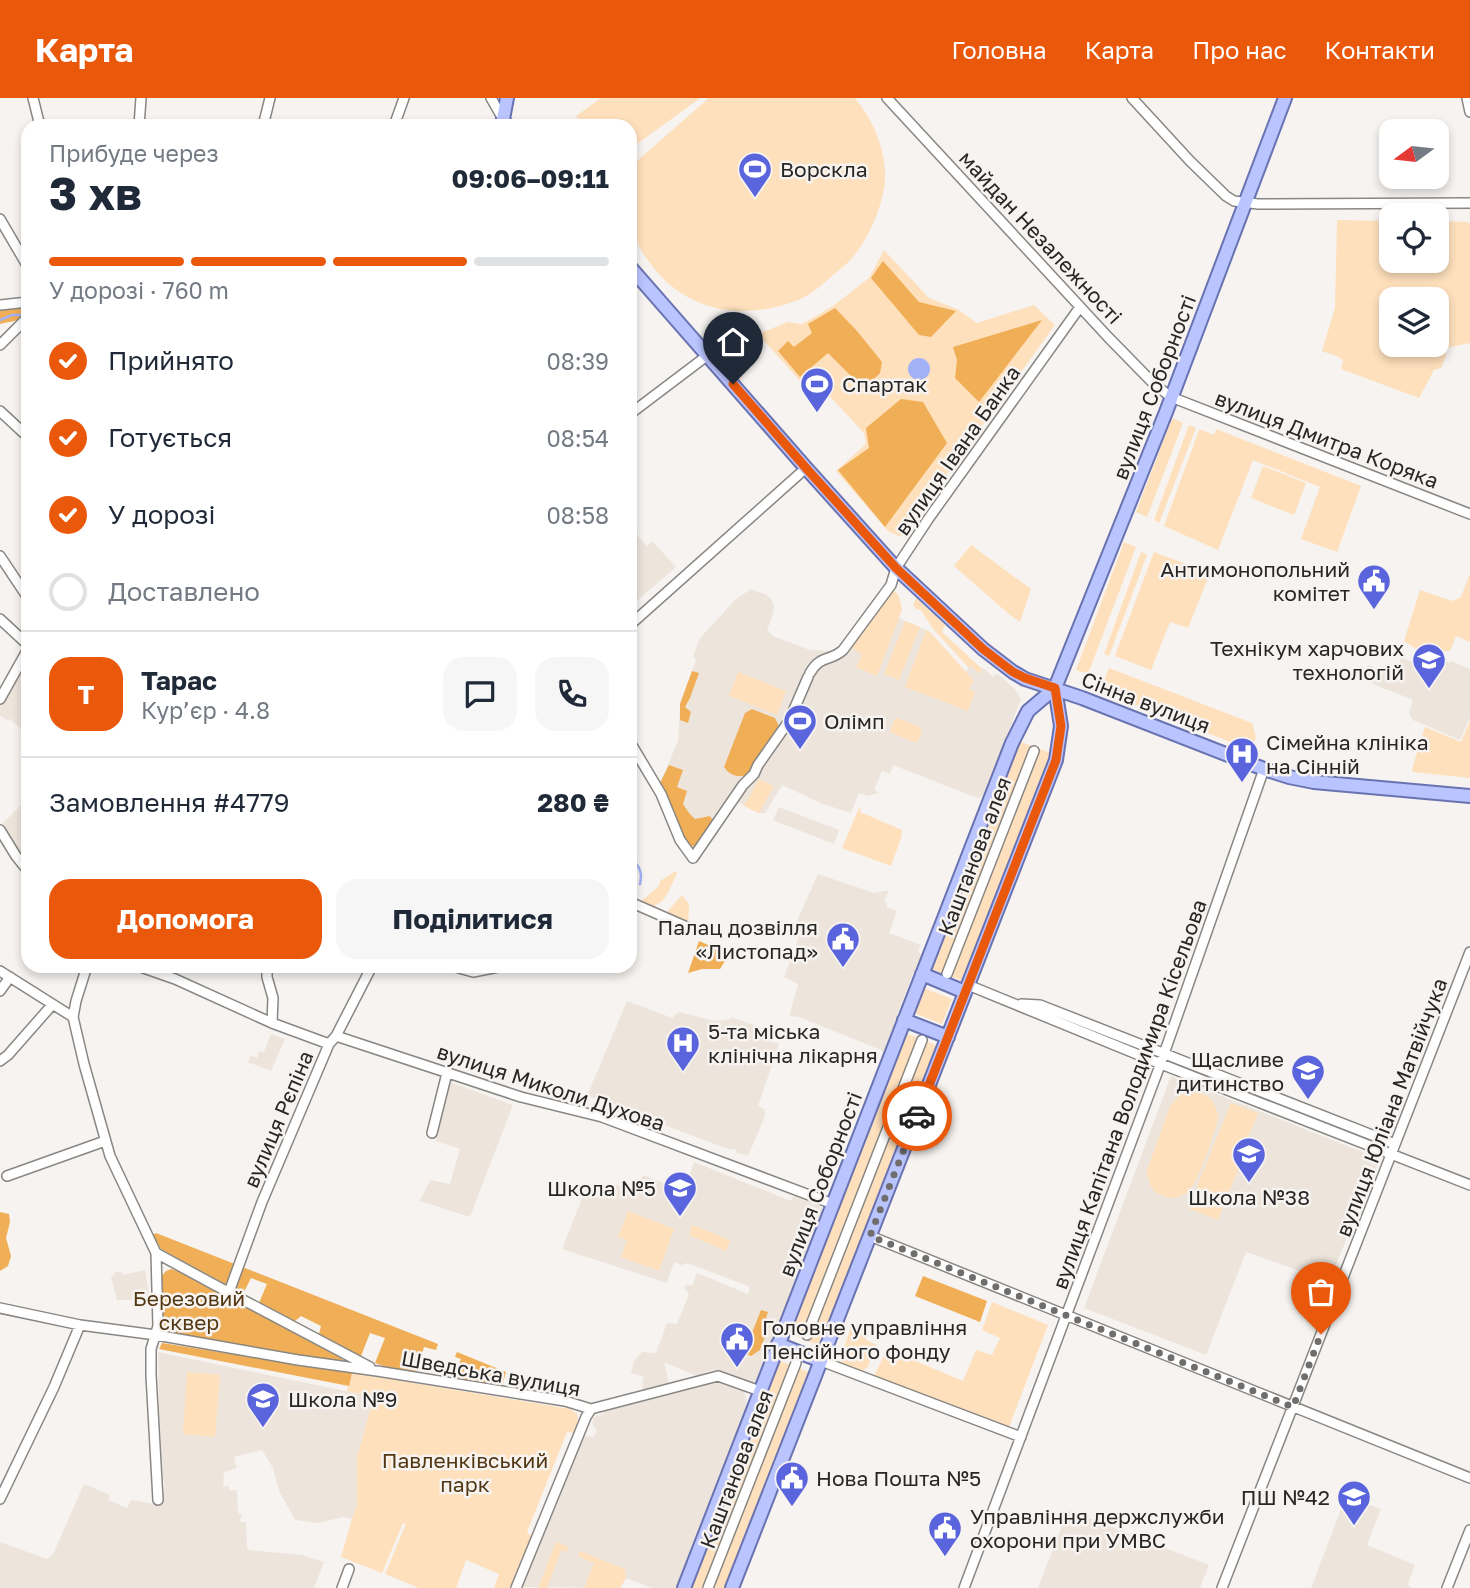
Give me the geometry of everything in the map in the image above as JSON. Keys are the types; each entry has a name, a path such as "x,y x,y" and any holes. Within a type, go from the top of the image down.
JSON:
{"main road":[{"path":"505,119 507,98"},
{"name":"вулиця Соборності","path":"684,1588 1017,731 1028,711 1055,688 1171,397 1285,98"},
{"path":"637,275 896,568 983,649 1013,672 1055,688 1061,726 1056,760 732,1588"},
{"name":"Сінна вулиця","path":"1055,688 1289,777 1314,782 1470,796"},
{"path":"922,974 967,988"},
{"path":"904,1020 947,1037"},
{"path":"778,1343 821,1361"}],"street":[{"path":"33,98 38,119"},
{"path":"140,119 141,98"},
{"path":"265,119 270,98"},
{"path":"396,119 404,98"},
{"path":"491,98 503,119"},
{"name":"майдан Незалежності","path":"887,98 1080,307 1154,384 1171,397"},
{"path":"1132,98 1191,161 1234,201 1416,205 1470,203"},
{"path":"1467,98 1470,111"},
{"path":"0,219 21,255"},
{"path":"0,305 21,303"},
{"name":"вулиця Івана Банка","path":"637,754 661,794 680,840 693,858 789,721 809,675 819,660 843,650 891,585 896,568 931,515 1080,307"},
{"path":"0,345 21,324"},
{"path":"637,409 708,355"},
{"name":"вулиця Дмитра Коряка","path":"1171,397 1470,514"},
{"path":"0,411 21,430"},
{"path":"637,619 806,468"},
{"path":"0,556 21,588"},
{"path":"0,619 21,640"},
{"path":"0,699 21,660"},
{"name":"Каштанова алея","path":"947,974 1034,751"},
{"name":"вулиця Капітана Володимира Кісельова","path":"964,1588 1161,1064 1264,769"},
{"path":"0,830 21,862"},
{"path":"637,905 687,927"},
{"name":"вулиця Юліана Матвійчука","path":"1222,1588 1470,952"},
{"path":"0,971 74,1017"},
{"path":"85,973 74,1017 84,1064 105,1142 156,1253 158,1326 151,1349 151,1375 158,1500"},
{"name":"вулиця Миколи Духова","path":"158,973 272,1023 521,1097 602,1117 832,1204"},
{"path":"267,973 273,998 272,1023"},
{"name":"вулиця Рєпіна","path":"229,1293 262,1202 333,1040 368,973"},
{"path":"0,991 10,977"},
{"path":"967,988 1012,1003 1161,1064 1394,1149"},
{"path":"1012,1003 1040,1005 1164,1054 1394,1149 1470,1185"},
{"path":"0,1061 52,1004"},
{"path":"807,1335 922,1040"},
{"path":"432,1133 447,1073"},
{"path":"7,1176 105,1142"},
{"path":"870,1236 1470,1478"},
{"name":"Шведська вулиця","path":"156,1253 377,1371"},
{"name":"Шведська вулиця","path":"0,1308 80,1325 565,1401 591,1409 718,1376 760,1391"},
{"path":"0,1499 54,1387 80,1325"},
{"path":"821,1361 1021,1437"},
{"name":"Каштанова алея","path":"708,1588 796,1363"},
{"path":"516,1588 591,1409"},
{"path":"1447,1588 1470,1530"},
{"path":"342,1588 349,1569"}],"shaded area":[{"path":"637,535 647,546 652,541 676,567 637,601"},
{"path":"751,589 771,598 773,614 767,630 773,636 810,650 830,651 840,646 851,647 879,609 930,632 965,671 972,666 979,674 983,668 993,677 997,673 1014,688 1021,699 984,796 977,798 893,765 890,774 882,771 874,790 879,793 867,796 859,793 851,813 823,804 782,785 765,813 758,813 735,800 727,802 695,846 691,846 659,785 678,741 680,704 696,660 693,656 700,638 735,600"},
{"name":"Технікум харчових технологій","path":"1401,657 1437,672 1443,660 1470,669 1470,717 1460,740 1413,720 1409,713 1413,700 1363,680 1368,665 1394,676"},
{"path":"21,668 21,729 11,720 13,717 8,721 0,715 0,705"},
{"path":"21,805 21,855 1,825"},
{"path":"779,807 839,830 834,844 773,820"},
{"path":"818,874 874,893 889,890 884,902 887,903 886,907 897,911 889,933 921,945 918,951 921,959 897,1014 898,1018 884,1054 881,1050 799,1017 790,1016 798,984 784,977 802,929 796,923"},
{"name":"5-та міська клінічна лікарня","path":"627,1001 672,1018 679,1012 715,1021 731,1017 762,1028 759,1037 779,1044 758,1106 764,1109 765,1116 748,1156 656,1122 655,1119 587,1096"},
{"path":"271,1034 285,1039 271,1071 248,1062 251,1055 257,1058 259,1051 264,1052"},
{"name":"Школа №38","path":"1171,1076 1380,1159 1329,1281 1246,1252 1206,1355 1084,1308"},
{"path":"450,1082 513,1105 470,1217 420,1201 430,1180 450,1184 460,1149 436,1141 437,1135 434,1134"},
{"path":"694,1162 791,1201 794,1195 818,1204 822,1212 756,1382 748,1383 712,1370 697,1376 664,1362 669,1383 643,1391 644,1377 631,1373 634,1361 642,1352 656,1353 667,1323 677,1324 689,1294 684,1288 686,1284 692,1286 697,1273 748,1294 750,1287 688,1263 681,1265 674,1262 667,1283 562,1249 588,1183 609,1191 612,1183 620,1186 623,1181 637,1187 643,1175 680,1187 687,1182"},
{"path":"145,1270 150,1300 117,1300 111,1277 114,1273 121,1271 123,1275"},
{"path":"158,1352 374,1397 357,1457 357,1505 352,1519 343,1517 319,1523 295,1520 279,1491 273,1468 262,1450 234,1457 237,1468 224,1472 223,1486 229,1486 229,1490 237,1490 238,1513 242,1514 239,1522 246,1522 247,1548 302,1555 324,1562 314,1588 0,1588 0,1542 47,1559 53,1554 84,1484 110,1495 108,1500 127,1508 131,1500 160,1505 165,1485"},
{"path":"712,1382 744,1392 747,1407 677,1588 652,1588 626,1578 620,1588 521,1587 580,1441 585,1436 594,1437 597,1430 592,1424 594,1417 606,1410"},
{"name":"ПШ №42","path":"1346,1496 1381,1509 1367,1545 1415,1565 1408,1584 1411,1588 1311,1588"},
{"path":"1068,1510 1209,1565 1200,1588 1038,1588"}],"green space":[{"path":"601,98 699,98 637,144 637,119 578,119 576,116"},
{"name":"Ворскла","path":"709,98 855,98 876,132 884,160 885,181 871,228 850,261 803,298 760,310 741,311 704,305 687,297 657,272 645,256 637,242 637,161"},
{"path":"1337,220 1379,221 1379,273 1449,273 1449,221 1470,223 1470,343 1449,347 1449,287 1379,287 1379,357 1446,357 1441,368 1434,370 1419,398 1341,369 1343,361 1339,357 1322,351 1335,308"},
{"path":"884,250 929,298 957,309 977,323 1034,305 1055,325 901,537 888,531 836,471 866,444 864,433 809,374 800,381 758,334 788,322 802,324 833,306 869,278"},
{"path":"883,261 919,302 956,311 931,337 919,335 871,278"},
{"path":"21,306 21,318 0,324 0,309"},
{"path":"835,308 882,362 880,373 864,389 828,353 800,377 778,351 788,341 794,347 812,333 808,324"},
{"path":"1042,320 979,402 955,378 957,360 953,347"},
{"path":"901,399 923,402 947,443 885,527 838,470 869,448 866,428"},
{"path":"1172,418 1183,423 1147,517 1136,512"},
{"path":"1189,425 1196,428 1159,523 1154,520"},
{"path":"1216,429 1361,486 1337,552 1301,539 1320,487 1253,460 1218,550 1164,526 1199,430 1214,435"},
{"path":"1263,466 1306,483 1294,515 1251,498"},
{"path":"1124,542 1136,547 1088,674 1076,670"},
{"path":"971,545 1031,589 1020,622 954,566"},
{"path":"1141,552 1147,555 1109,656 1104,654"},
{"path":"1154,552 1210,573 1188,628 1170,622 1151,670 1115,656"},
{"path":"1470,573 1470,642 1456,636 1450,651 1421,652 1404,641 1420,590 1452,601 1461,597"},
{"path":"893,589 899,596 902,610 877,676 856,667 862,655 851,647"},
{"path":"916,598 945,625 942,632 982,669 979,674 972,666 969,668 934,630 920,609 917,610 913,605"},
{"path":"905,621 920,627 899,680 884,674"},
{"path":"926,630 974,681 968,689 975,692 968,711 905,687"},
{"path":"1109,668 1252,723 1256,737 1251,750 1100,691"},
{"path":"692,671 699,673 685,707 691,712 688,723 680,720 680,704"},
{"path":"738,672 786,691 777,715 729,696"},
{"path":"752,709 775,718 779,726 750,773 736,776 724,767 745,713"},
{"path":"897,718 920,727 922,731 918,741 914,742 890,732"},
{"path":"1470,721 1470,778 1413,772 1425,727 1461,742"},
{"path":"1018,741 1051,753 963,981 930,968"},
{"path":"669,765 683,770 677,787 687,791 683,804 689,813 695,819 710,816 713,821 695,846 684,840 659,785"},
{"path":"759,779 774,786 759,813 744,806"},
{"path":"859,808 860,812 902,830 891,866 842,848"},
{"path":"676,871 662,901 653,907 638,904 659,886 660,881"},
{"path":"682,895 689,904 688,925 667,915"},
{"path":"699,941 734,956 727,958 720,969 702,969 688,973"},
{"path":"924,988 952,999 942,1024 914,1013"},
{"path":"905,1033 938,1046 820,1346 788,1333"},
{"path":"1193,1091 1208,1096 1214,1103 1218,1118 1193,1186 1180,1196 1166,1197 1153,1189 1147,1170 1170,1106 1180,1095"},
{"path":"1231,1103 1258,1113 1218,1220 1188,1208"},
{"path":"628,1211 674,1229 659,1271 621,1257 627,1240 618,1237"},
{"path":"0,1212 9,1214 6,1238 11,1256 8,1266 0,1271"},
{"path":"692,1225 730,1240 726,1251 689,1235"},
{"path":"156,1233 438,1344 436,1350 424,1347 417,1373 375,1363 385,1338 370,1333 361,1356 319,1334 321,1326 301,1316 295,1321 259,1303 267,1284 251,1278 243,1294 161,1249 153,1235"},
{"name":"Березовий сквер","path":"171,1269 344,1361 166,1334 163,1327 160,1278"},
{"path":"923,1276 987,1301 980,1322 915,1296"},
{"path":"992,1302 1048,1325 1009,1427 874,1376 887,1349 963,1381 976,1350 992,1355 1000,1338 982,1330"},
{"path":"761,1310 768,1312 766,1318 771,1320 760,1350 751,1356 744,1353"},
{"path":"851,1327 863,1331 866,1340 877,1345 867,1368 861,1371 839,1362"},
{"path":"162,1343 352,1373 349,1386 159,1349"},
{"path":"457,1352 506,1372 502,1386 453,1379 461,1359 455,1357"},
{"path":"777,1360 811,1373 728,1588 690,1588"},
{"path":"187,1372 220,1375 215,1437 183,1434"},
{"name":"Павленківський парк","path":"352,1373 570,1409 577,1414 574,1433 567,1432 527,1532 532,1537 511,1588 494,1588 499,1574 466,1560 456,1588 419,1588 385,1574 406,1524 403,1523 382,1573 341,1557 357,1505 357,1457 374,1397 347,1391"},
{"path":"556,1542 569,1547 567,1552 561,1550 547,1588 538,1588"},
{"path":"580,1551 625,1569 626,1578 620,1588 584,1588 594,1563 578,1556"}],"water":[{"path":"919,358 927,361 930,369 927,377 919,380 911,377 908,369 911,361"}],"waterway":[{"path":"0,320 20,315"},
{"path":"637,865 641,875 640,884"}],"way so far":[{"path":"917,1116 870,1236 1293,1407 1321,1334"}],"place":[{"name":"Ворскла","path":"755,199"},
{"name":"Спартак","path":"817,414"},
{"name":"Антимонопольний комітет","path":"1374,611"},
{"name":"Технікум харчових технологій","path":"1429,690"},
{"name":"Олімп","path":"800,751"},
{"name":"Сімейна клініка на Сінній","path":"1242,784"},
{"name":"Палац дозвілля «Листопад»","path":"843,969"},
{"name":"5-та міська клінічна лікарня","path":"683,1073"},
{"name":"Щасливе дитинство","path":"1308,1101"},
{"name":"Школа №38","path":"1249,1184"},
{"name":"Школа №5","path":"680,1218"},
{"name":"Головне управління Пенсійного фонду","path":"737,1369"},
{"name":"Школа №9","path":"263,1429"},
{"name":"Нова Пошта №5","path":"792,1508"},
{"name":"ПШ №42","path":"1354,1527"},
{"name":"Управління держслужби охорони при УМВС","path":"945,1558"}],"route":[{"path":"733,384 896,568 983,649 1013,672 1055,688 1061,726 1056,760 917,1116"}]}
